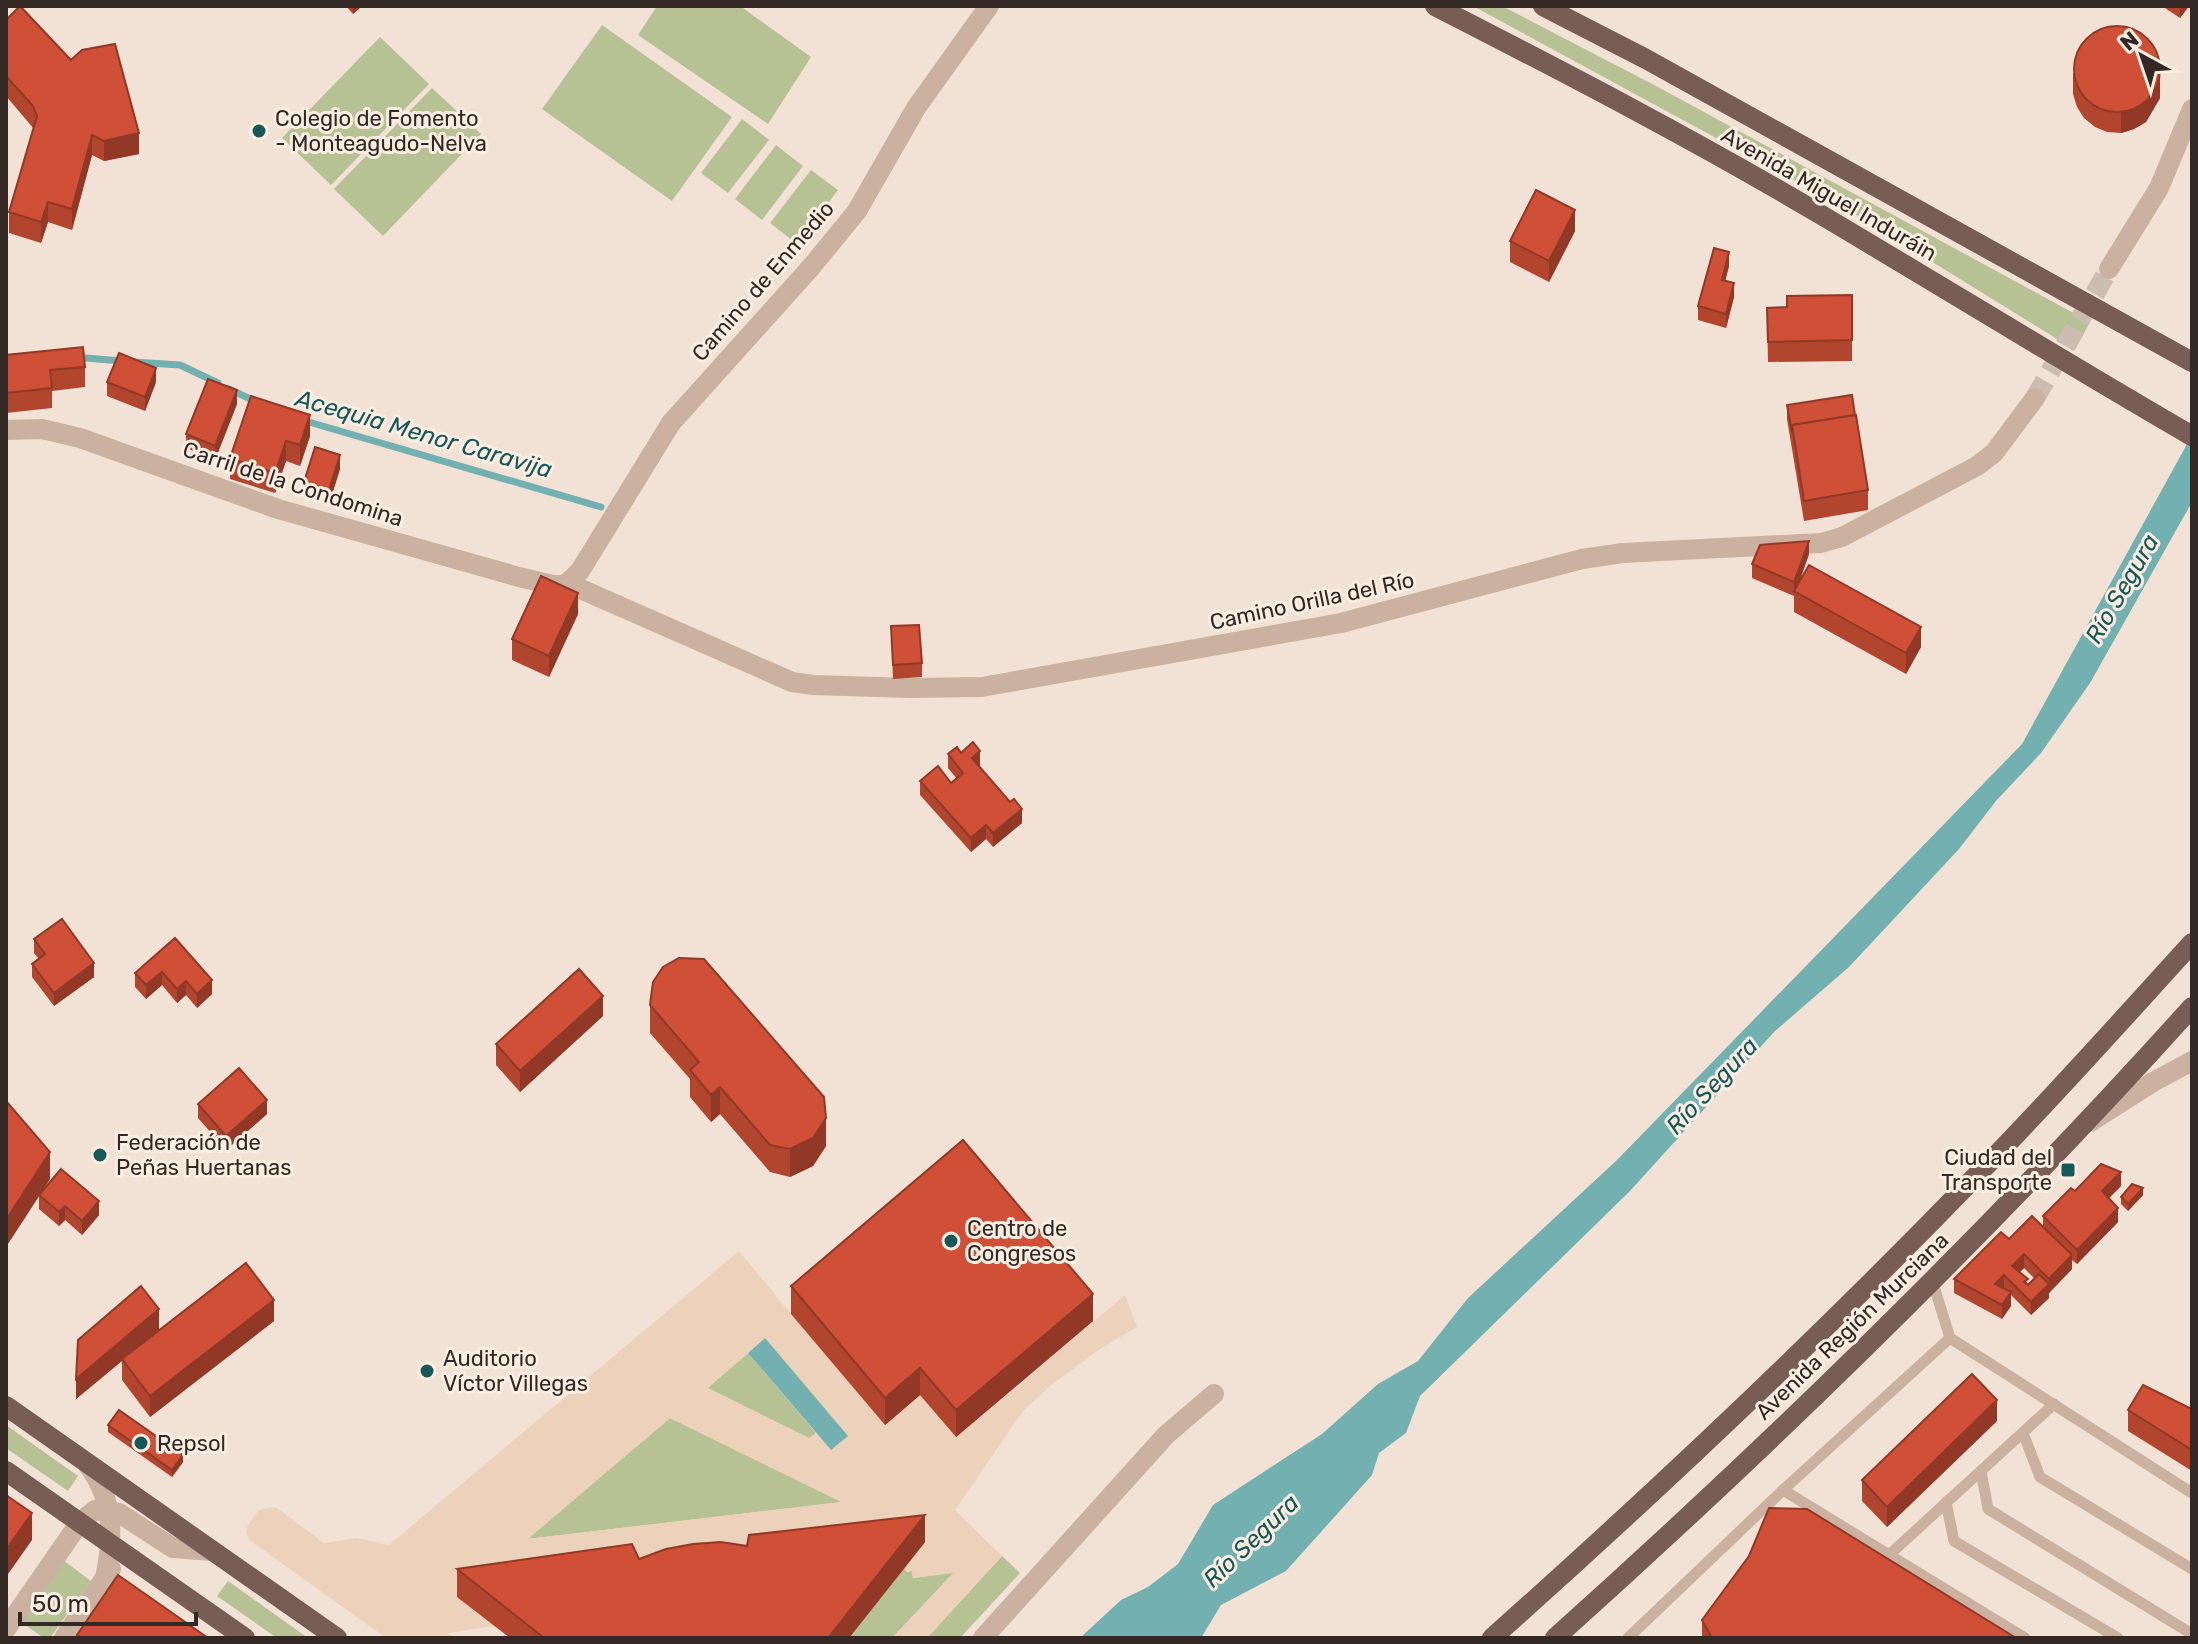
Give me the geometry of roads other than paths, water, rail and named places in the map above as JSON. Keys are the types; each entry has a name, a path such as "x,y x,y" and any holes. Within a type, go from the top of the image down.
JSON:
{"main road":[{"name":"Avenida Miguel Induráin","path":"1435,6 1816,212 2192,436"},
{"name":"Avenida Miguel Induráin","path":"1543,6 1646,59 2192,362"},
{"name":"Avenida Región Murciana","path":"1492,1638 1662,1485 1805,1348 1965,1188 2192,943"},
{"path":"2077,1131 2192,1007"},
{"name":"Avenida Región Murciana","path":"1555,1638 1749,1460 1933,1283 2077,1131"},
{"path":"6,1406 337,1638"},
{"path":"6,1471 245,1638"}],"street":[{"name":"Camino de Enmedio","path":"567,583 580,571 671,423 812,266 857,211 916,108 989,6"},
{"path":"2109,269 2159,188 2192,109"},
{"name":"Camino Orilla del Río","path":"567,583 792,682 910,688 982,687 1341,623 1582,559 1623,553 1821,543 1842,537 1977,466 1994,453 2035,398"},
{"name":"Carril de la Condomina","path":"6,430 42,429 80,438 278,509 519,577 553,585 567,583"},
{"name":"Avenida Región Murciana","path":"2077,1131 2192,1061"},
{"path":"983,1638 1166,1435 1214,1394"},
{"path":"64,1638 105,1578 116,1548 101,1483 84,1460"},
{"path":"6,1629 80,1522 95,1510 119,1513 165,1545 213,1551"}],"lane":[{"path":"1933,1283 1950,1338 2192,1493"},
{"path":"1628,1638 1783,1490 1950,1338"},
{"path":"1889,1555 2054,1404"},
{"path":"2023,1433 2040,1477 2192,1569"},
{"path":"1981,1471 1988,1509 2192,1634"},
{"path":"1783,1490 2025,1638"},
{"path":"1946,1502 1954,1541 2118,1638"}],"water":[{"name":"Río Segura","path":"2192,435 2192,502 2090,683 2041,753 1996,801 1959,849 1849,967 1774,1032 1630,1191 1420,1396 1406,1433 1379,1453 1372,1475 1286,1571 1221,1605 1201,1638 1080,1638 1121,1600 1148,1587 1178,1564 1213,1505 1322,1434 1378,1384 1418,1361 1468,1298 1617,1160 2022,744"},
{"path":"765,1338 848,1436 831,1450 748,1353"}],"waterway":[{"name":"Acequia Menor Caravija","path":"74,357 122,361"},
{"name":"Acequia Menor Caravija","path":"134,362 180,365 218,383"},
{"name":"Acequia Menor Caravija","path":"229,389 257,402"},
{"name":"Acequia Menor Caravija","path":"302,420 601,507"}],"tunnel":[{"path":"2035,398 2109,269"}],"place":[{"name":"Colegio de Fomento - Monteagudo-Nelva","path":"259,131"},
{"name":"Federación de Peñas Huertanas","path":"100,1155"},
{"name":"Ciudad del Transporte","path":"2068,1170"},
{"name":"Centro de Congresos","path":"951,1241"},
{"name":"Auditorio Víctor Villegas","path":"427,1371"},
{"name":"Repsol","path":"141,1443"}]}
